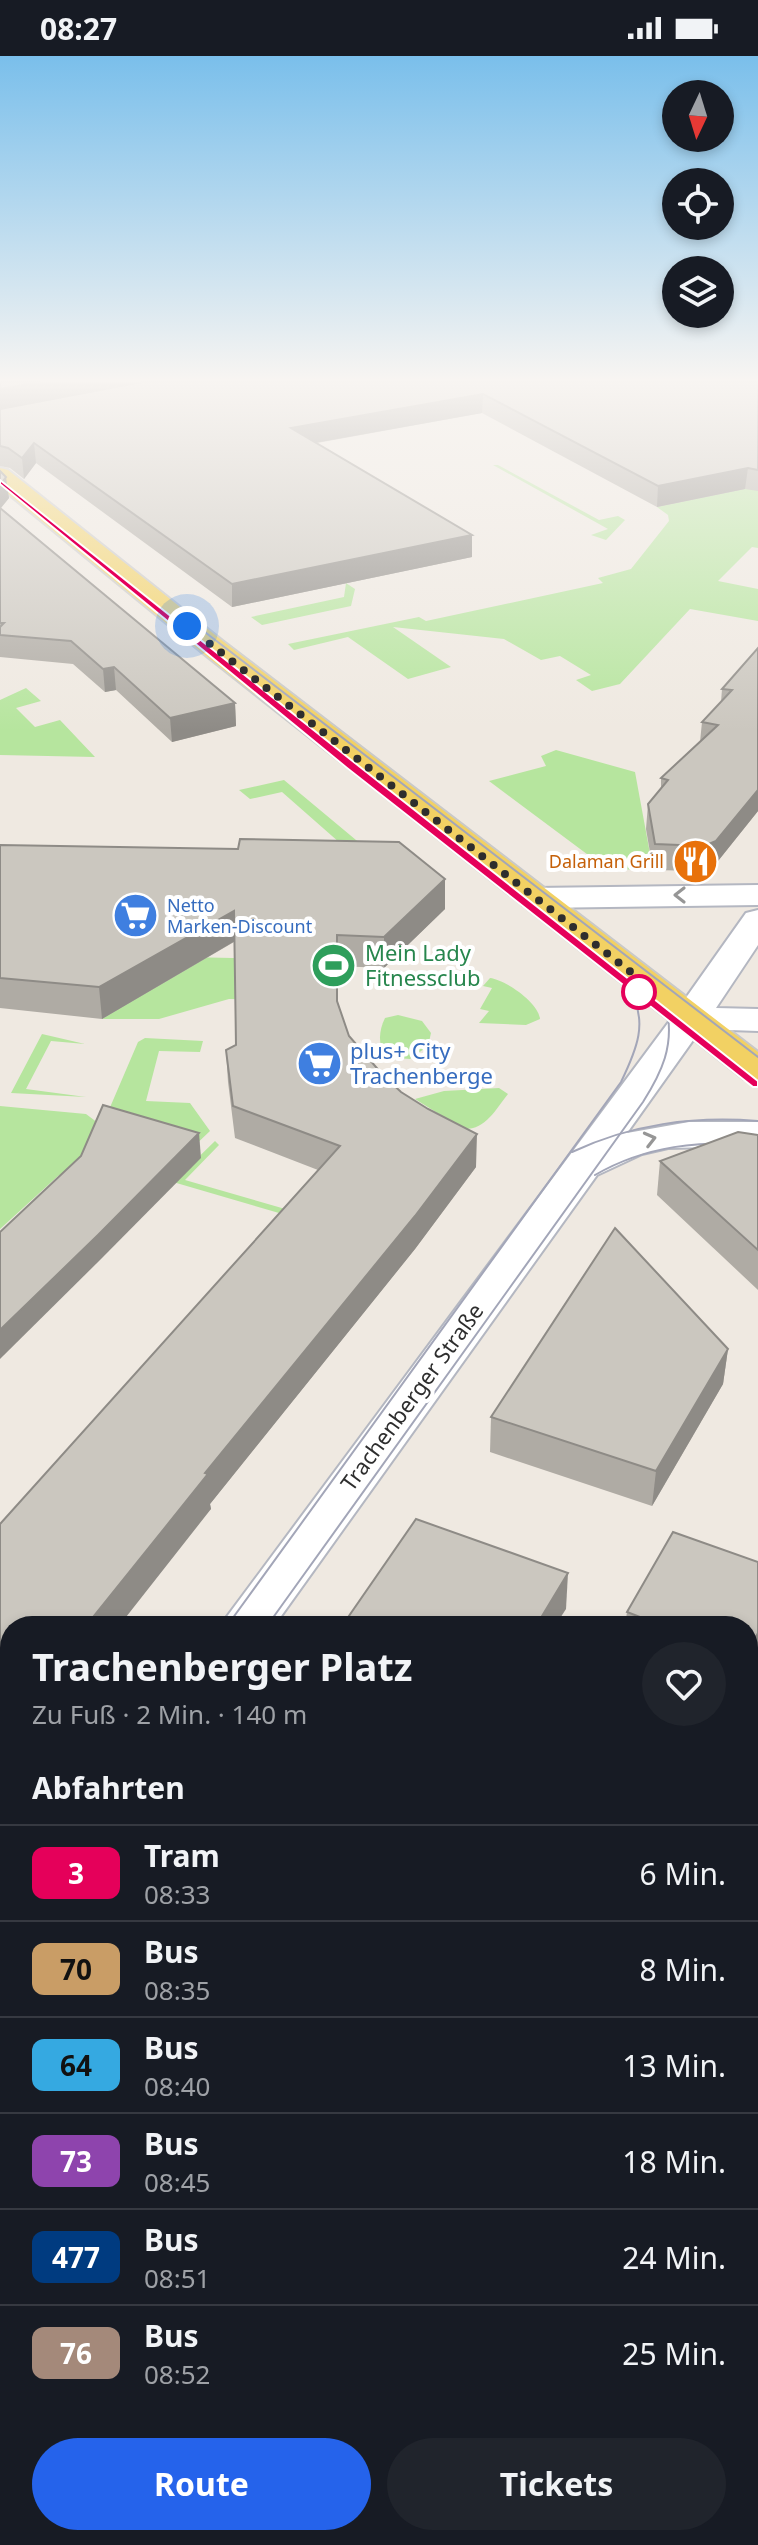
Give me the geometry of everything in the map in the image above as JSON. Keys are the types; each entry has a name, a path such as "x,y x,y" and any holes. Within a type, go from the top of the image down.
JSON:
{"main road":[{"path":"29,498 214,648 758,1071"}],"street":[{"path":"535,898 758,895"},
{"path":"690,1018 758,920"},
{"path":"690,1018 758,1020"},
{"name":"Trachenberger Straße","path":"253,1616 690,1018"},
{"path":"578,1169 617,1150 678,1132 758,1134"}],"green space":[{"path":"553,498 559,498 599,520 618,516 625,520 606,540 591,535 608,529"},
{"path":"700,498 758,498 758,548 752,547 718,581 758,589 758,621 690,609 620,684 592,691 576,680 591,675 560,656 541,660 504,639 393,627 451,667 408,679 348,637 294,650 288,644 419,617 426,621 603,583 598,578 631,569 669,521 668,515 657,507"},
{"path":"346,583 355,589 351,606 262,625 251,617 344,597"},
{"path":"26,688 41,701 16,708 35,727 60,720 95,757 0,755 0,700"},
{"path":"556,750 635,772 653,870 607,869 489,781 546,766 541,756"},
{"path":"284,780 374,855 340,843 282,792 250,799 239,790"},
{"path":"0,953 284,959 298,1000 229,999 159,1019 102,1019 134,999"},
{"path":"490,978 521,993 534,1006 540,1019 526,1025 479,1023 489,1011 480,1009 492,988 483,986"},
{"path":"398,1015 422,1021 431,1033 428,1046 410,1059 384,1057 382,1052 380,1033 385,1018"},
{"path":"42,1034 85,1044 51,1041 26,1089 86,1097 11,1093"},
{"path":"145,1038 203,1041 200,1052 159,1051 146,1101 190,1103 210,1131 189,1151 94,1158 58,1176 0,1229 0,1106 86,1114 102,1126 138,1042"},
{"path":"499,1088 508,1094 484,1123 471,1128 463,1129 415,1099 444,1091"},
{"path":"215,1141 219,1145 185,1180 313,1217 310,1222 173,1182"}],"building":[{"path":"111,498 410,498 472,535 232,584"},
{"path":"0,508 235,703 170,718 114,667 103,669 71,641 0,635 0,627 4,623 0,623"},
{"path":"758,648 758,790 716,841 704,846 655,844 648,804 668,780 661,778 718,725 702,722 732,690 722,689"},
{"path":"240,839 399,842 445,879 384,937 337,935 337,1001 349,1036 382,1074 401,1092 477,1134 415,1216 205,1473 208,1474 94,1616 0,1616 0,1524 340,1146 233,1106 226,1050 236,1045 234,911 99,987 0,978 0,845 238,849"},
{"path":"103,1105 199,1133 0,1330 0,1232 81,1156"},
{"path":"738,1132 758,1135 758,1250 660,1161"},
{"path":"615,1228 728,1349 656,1471 491,1417"},
{"path":"416,1519 568,1573 542,1616 349,1616"},
{"path":"673,1532 758,1562 758,1616 637,1616 627,1612"}],"tram line":[{"path":"20,498 351,765 667,1013"},
{"name":"3","path":"20,498 585,951 758,1084"},
{"path":"197,626 758,1057"},
{"path":"234,1616 621,1082 636,1047 639,1024 635,1001 628,989"},
{"path":"620,1134 643,1102 665,1058 669,1035 667,1013"},
{"path":"667,1013 758,1084"},
{"path":"620,1134 686,1121 758,1121"},
{"path":"274,1616 620,1134"},
{"path":"572,1152 620,1134"},
{"path":"595,1175 634,1157 674,1147 715,1143 758,1144"}],"place":[{"name":"Dalaman Grill","path":"695,862"},
{"name":"Netto Marken-Discount","path":"136,916"},
{"name":"Mein Lady Fitnessclub","path":"334,966"},
{"name":"plus+ City Trachenberge","path":"319,1064"}],"route":[{"path":"187,626 641,980 639,992"}]}
